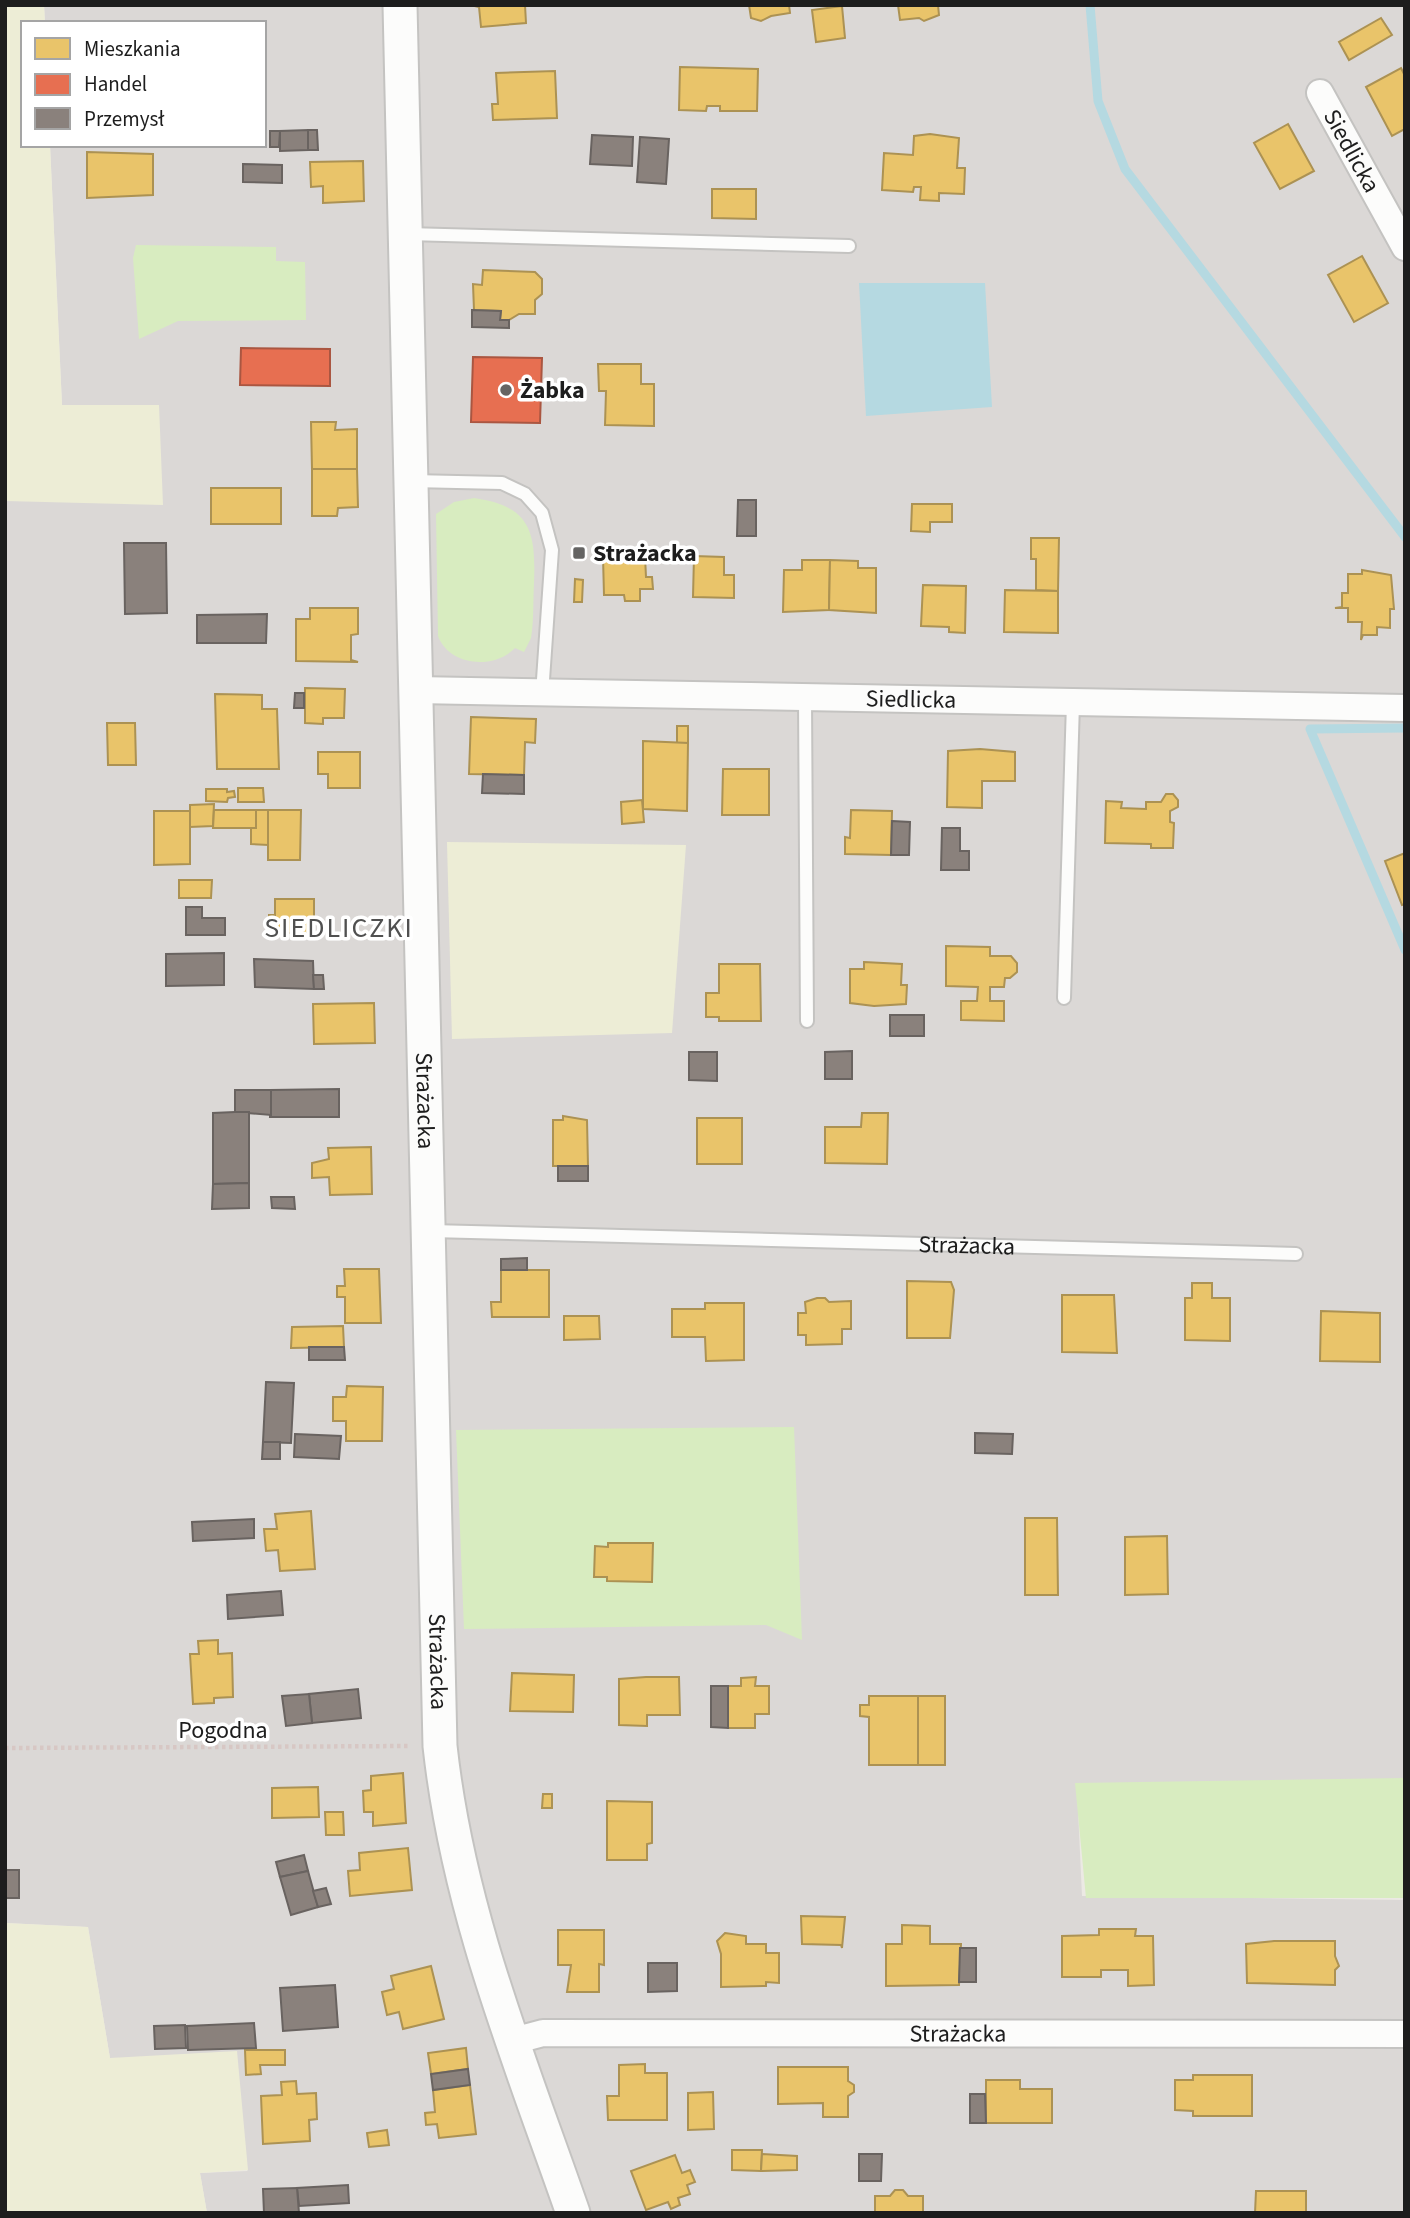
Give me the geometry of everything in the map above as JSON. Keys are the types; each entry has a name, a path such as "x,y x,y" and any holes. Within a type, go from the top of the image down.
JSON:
{"street":[{"name":"Strażacka","path":"400,5 440,1746 455,1852 470,1913 573,2213"},
{"name":"Siedlicka","path":"1320,93 1405,247"},
{"name":"Siedlicka","path":"416,690 1405,708"},
{"name":"Strażacka","path":"513,2041 543,2033 1405,2034"}],"lane":[{"path":"406,234 849,246"},
{"path":"412,481 502,483 525,494 542,513 552,550 542,694"},
{"path":"805,699 807,1021"},
{"path":"1065,998 1073,703"},
{"name":"Strażacka","path":"427,1231 1296,1254"}],"path":[{"name":"Pogodna","path":"5,1748 440,1746"}],"shaded area":[{"path":"44,5 1405,5 1405,1784 1077,1788 1082,1896 1405,1900 1405,2213 207,2213 200,2173 248,2171 110,2058 88,1927 5,1923 5,406 62,405 50,147 266,147 266,21 45,21"}],"green space":[{"path":"5,5 44,5 45,21 21,21 21,147 50,147 62,405 159,405 163,505 5,501"},
{"path":"136,245 276,247 276,261 305,262 306,320 178,321 139,339 133,258"},
{"path":"474,498 508,507 519,515 531,536 534,565 531,638 524,652 515,648 496,660 484,662 473,662 452,654 438,636 436,514 454,502"},
{"path":"447,842 686,845 672,1033 452,1039"},
{"path":"794,1427 802,1640 766,1625 464,1629 456,1430"},
{"path":"1405,1778 1405,1898 1086,1898 1075,1783"},
{"path":"5,1923 88,1927 110,2058 237,2051 248,2170 200,2173 207,2213 5,2213"}],"water":[{"path":"859,283 985,283 992,407 866,416"}],"building: Mieszkania":[{"path":"470,5 525,5 526,23 481,27 479,7"},
{"path":"749,5 789,5 790,13 771,16 761,21 751,18"},
{"path":"898,5 938,5 939,15 924,21 919,18 900,20"},
{"path":"842,6 845,38 816,42 812,10"},
{"path":"1381,18 1392,35 1349,60 1339,42"},
{"path":"680,67 758,69 757,111 720,111 720,106 707,106 706,111 679,110"},
{"path":"1401,68 1405,76 1405,129 1392,136 1366,87"},
{"path":"555,71 557,118 493,120 492,104 498,104 496,73"},
{"path":"1288,124 1314,171 1280,189 1254,143"},
{"path":"930,134 959,138 957,168 965,168 964,194 939,193 939,201 920,200 921,187 914,187 913,192 882,190 884,153 913,155 914,136"},
{"path":"87,152 153,154 153,195 87,198"},
{"path":"363,161 364,201 323,203 323,186 311,187 310,162"},
{"path":"712,189 756,189 756,219 712,218"},
{"path":"1362,256 1388,303 1354,322 1328,275"},
{"path":"483,270 535,272 542,279 542,294 535,300 535,314 519,314 509,320 500,320 501,311 474,310 473,284 482,285"},
{"path":"598,364 641,364 641,384 654,384 654,426 605,425 606,391 599,391"},
{"path":"311,422 336,422 335,430 357,429 357,469 312,469"},
{"path":"312,469 357,469 358,507 338,508 337,516 312,516"},
{"path":"211,488 281,488 281,524 211,524"},
{"path":"912,504 952,504 952,522 930,522 930,532 911,531"},
{"path":"1031,538 1059,538 1058,591 1036,590 1036,559 1031,559"},
{"path":"645,556 646,577 652,577 653,589 640,589 640,601 625,601 624,595 604,595 603,557"},
{"path":"694,556 724,557 724,575 734,575 734,598 693,597"},
{"path":"802,560 830,560 829,610 783,612 784,570 802,570"},
{"path":"830,560 858,561 858,568 876,568 876,613 829,610"},
{"path":"1362,570 1391,575 1394,609 1390,609 1390,628 1377,627 1377,635 1363,635 1361,640 1362,622 1348,622 1348,608 1335,608 1342,607 1342,593 1348,593 1348,574 1362,574"},
{"path":"575,579 583,580 582,602 574,602"},
{"path":"923,585 966,586 965,633 949,632 949,627 921,626"},
{"path":"1005,590 1058,591 1058,633 1004,632"},
{"path":"310,608 358,608 358,634 351,635 351,660 358,662 296,661 296,619 310,619"},
{"path":"305,688 345,689 344,718 323,718 323,724 305,723"},
{"path":"215,694 262,695 262,709 277,709 279,769 217,769"},
{"path":"471,717 536,719 535,743 525,742 524,775 469,774"},
{"path":"107,723 135,723 136,765 108,765"},
{"path":"677,726 688,726 688,743 677,743"},
{"path":"643,741 688,743 687,811 643,809"},
{"path":"980,749 1015,752 1015,781 982,781 982,808 947,807 948,751"},
{"path":"318,752 360,752 360,788 328,788 328,774 318,774"},
{"path":"723,769 769,769 769,815 722,815"},
{"path":"238,788 263,788 264,802 238,802"},
{"path":"206,789 227,789 227,792 234,791 235,797 228,798 227,802 206,801"},
{"path":"1166,794 1173,794 1178,800 1178,807 1170,811 1170,822 1174,823 1173,848 1151,848 1151,844 1105,843 1106,801 1122,802 1121,808 1146,809 1146,802 1161,802"},
{"path":"642,800 644,822 622,824 621,802"},
{"path":"214,804 213,826 190,827 190,805"},
{"path":"214,810 256,810 256,828 213,828"},
{"path":"256,810 268,810 268,845 251,844 251,828 256,828"},
{"path":"268,810 301,810 300,860 268,860"},
{"path":"851,810 892,811 891,855 845,854 845,837 850,838"},
{"path":"154,811 190,811 190,864 154,865"},
{"path":"1405,853 1405,904 1402,905 1385,861"},
{"path":"179,880 212,880 211,898 179,898"},
{"path":"275,899 314,899 314,933 269,933 269,915 275,915"},
{"path":"946,946 990,947 990,956 1011,956 1017,963 1017,972 1010,978 1005,978 1004,987 990,987 990,1001 1004,1001 1004,1021 961,1020 961,1001 977,1001 978,987 946,986"},
{"path":"864,962 902,964 901,985 907,985 906,1004 874,1006 850,1003 850,969 864,969"},
{"path":"719,964 760,964 761,1021 719,1021 719,1017 706,1017 706,993 719,993"},
{"path":"374,1003 375,1043 314,1044 313,1004"},
{"path":"862,1113 888,1113 887,1164 825,1163 825,1127 861,1127"},
{"path":"563,1116 587,1120 588,1166 553,1166 553,1120 563,1120"},
{"path":"697,1118 742,1118 742,1164 697,1164"},
{"path":"371,1147 372,1194 330,1195 329,1177 312,1178 312,1163 329,1159 328,1148"},
{"path":"344,1269 379,1269 381,1323 345,1323 345,1297 337,1297 337,1286 345,1286"},
{"path":"501,1270 549,1270 549,1317 492,1317 491,1302 501,1302"},
{"path":"907,1281 951,1282 954,1290 950,1338 907,1338"},
{"path":"1192,1283 1212,1283 1212,1298 1230,1298 1230,1341 1185,1340 1185,1298 1192,1298"},
{"path":"1062,1295 1114,1295 1117,1353 1062,1352"},
{"path":"825,1298 829,1302 851,1301 851,1329 842,1329 842,1344 806,1345 806,1335 798,1335 798,1313 806,1313 805,1302"},
{"path":"705,1303 744,1303 744,1360 706,1361 705,1337 672,1337 672,1309 705,1309"},
{"path":"1321,1311 1380,1313 1380,1362 1320,1361"},
{"path":"564,1316 599,1316 600,1339 564,1340"},
{"path":"343,1326 344,1347 291,1348 292,1327"},
{"path":"347,1386 383,1387 382,1441 346,1441 346,1421 333,1421 333,1397 346,1397"},
{"path":"311,1511 315,1569 280,1571 278,1550 266,1551 264,1529 277,1529 275,1514"},
{"path":"1025,1518 1057,1518 1058,1595 1025,1595"},
{"path":"1167,1536 1168,1594 1125,1595 1125,1537"},
{"path":"608,1543 653,1543 652,1582 607,1581 607,1577 594,1577 595,1546 608,1547"},
{"path":"218,1640 218,1654 232,1653 233,1697 214,1698 214,1703 193,1704 190,1654 199,1654 198,1641"},
{"path":"512,1673 574,1675 573,1712 510,1711"},
{"path":"679,1677 680,1715 647,1715 647,1726 619,1725 619,1679"},
{"path":"756,1677 755,1686 769,1686 769,1714 755,1714 755,1728 728,1728 728,1686 741,1686 741,1678"},
{"path":"869,1696 918,1696 918,1765 869,1765 869,1717 860,1716 860,1705 869,1705"},
{"path":"918,1696 945,1696 945,1765 918,1765"},
{"path":"403,1773 406,1823 373,1826 373,1812 364,1812 363,1791 371,1790 371,1776"},
{"path":"318,1787 319,1817 272,1818 272,1788"},
{"path":"543,1794 552,1794 552,1808 542,1808"},
{"path":"607,1801 652,1802 652,1843 647,1844 647,1860 607,1860"},
{"path":"325,1812 343,1812 344,1835 326,1835"},
{"path":"408,1848 412,1890 350,1896 348,1871 360,1870 359,1853"},
{"path":"801,1916 845,1917 842,1948 841,1945 802,1944"},
{"path":"902,1925 930,1926 930,1944 961,1944 959,1985 886,1986 886,1944 902,1944"},
{"path":"1099,1929 1136,1929 1135,1936 1153,1936 1154,1985 1128,1986 1128,1970 1101,1970 1101,1977 1062,1977 1062,1936 1099,1935"},
{"path":"558,1930 604,1930 604,1965 599,1964 599,1992 567,1992 571,1965 558,1965"},
{"path":"725,1933 746,1936 746,1944 766,1944 766,1953 779,1953 779,1983 721,1987 721,1954 717,1941"},
{"path":"1335,1941 1335,1956 1339,1966 1335,1970 1335,1985 1247,1983 1246,1944"},
{"path":"431,1966 444,2019 403,2029 399,2012 387,2015 382,1992 394,1989 391,1976"},
{"path":"466,2048 468,2069 431,2074 428,2053"},
{"path":"245,2050 285,2050 285,2065 260,2065 261,2074 246,2075"},
{"path":"645,2064 645,2073 667,2073 667,2120 608,2120 607,2096 619,2096 619,2065"},
{"path":"778,2067 848,2067 848,2081 854,2085 854,2092 848,2096 848,2117 823,2117 823,2103 778,2104"},
{"path":"1193,2075 1252,2075 1252,2116 1193,2116 1193,2111 1175,2110 1175,2080 1193,2080"},
{"path":"986,2080 1020,2080 1020,2089 1052,2089 1052,2123 986,2123"},
{"path":"296,2081 297,2094 316,2093 317,2119 309,2120 310,2141 263,2144 261,2096 282,2095 281,2082"},
{"path":"470,2085 476,2134 439,2138 437,2124 426,2125 425,2113 435,2112 433,2090"},
{"path":"713,2092 714,2129 688,2130 688,2093"},
{"path":"387,2130 389,2145 369,2147 367,2133"},
{"path":"732,2150 762,2150 761,2171 732,2170"},
{"path":"762,2154 797,2156 797,2170 761,2171"},
{"path":"675,2155 682,2173 690,2170 695,2182 687,2185 690,2194 678,2198 680,2205 671,2209 668,2202 646,2210 631,2171"},
{"path":"895,2190 903,2190 908,2196 923,2196 923,2213 875,2213 875,2196 890,2196"},
{"path":"1256,2191 1306,2191 1306,2213 1255,2213"}],"building: Handel":[{"path":"241,348 330,349 330,386 240,385"},
{"name":"Żabka","path":"473,357 542,358 540,423 471,422"}],"building: Przemysł":[{"path":"308,130 308,150 280,151 280,131"},
{"path":"308,130 317,130 318,150 308,150"},
{"path":"270,131 280,131 279,147 270,147"},
{"path":"592,135 633,137 632,166 590,164"},
{"path":"640,137 669,139 666,184 637,182"},
{"path":"243,164 282,165 282,183 243,182"},
{"path":"472,310 501,311 500,320 509,320 509,328 472,327"},
{"path":"738,500 756,500 756,536 737,536"},
{"path":"124,543 166,543 167,613 125,614"},
{"path":"267,614 266,643 197,643 197,615"},
{"path":"295,693 304,693 304,708 294,708"},
{"path":"483,774 524,775 524,794 482,793"},
{"path":"892,821 910,822 909,855 891,855"},
{"path":"942,828 960,828 960,851 969,851 969,870 941,870"},
{"path":"186,907 202,907 202,918 225,918 225,935 186,935"},
{"path":"224,953 224,985 166,986 166,954"},
{"path":"254,959 313,961 314,989 255,987"},
{"path":"313,975 323,975 324,989 314,989"},
{"path":"890,1015 924,1015 924,1036 890,1036"},
{"path":"852,1051 852,1079 825,1079 825,1052"},
{"path":"689,1052 717,1052 717,1081 689,1080"},
{"path":"339,1089 339,1117 270,1117 271,1090"},
{"path":"235,1090 271,1090 271,1115 235,1112"},
{"path":"249,1112 249,1183 213,1184 213,1113"},
{"path":"558,1166 588,1166 588,1181 558,1181"},
{"path":"249,1183 249,1208 212,1209 213,1184"},
{"path":"271,1197 294,1197 295,1209 272,1208"},
{"path":"527,1258 527,1270 501,1270 501,1259"},
{"path":"309,1347 344,1347 345,1360 309,1360"},
{"path":"266,1382 294,1383 291,1443 263,1442"},
{"path":"975,1433 1013,1434 1012,1454 975,1453"},
{"path":"295,1434 341,1436 339,1459 294,1457"},
{"path":"263,1442 280,1442 280,1459 262,1459"},
{"path":"254,1519 254,1538 193,1541 192,1522"},
{"path":"281,1591 283,1615 228,1619 227,1595"},
{"path":"711,1686 728,1686 728,1728 711,1727"},
{"path":"358,1689 361,1718 312,1723 309,1694"},
{"path":"309,1694 312,1723 286,1726 282,1696"},
{"path":"304,1855 308,1871 280,1877 276,1862"},
{"path":"5,1870 19,1870 19,1898 5,1898"},
{"path":"308,1871 318,1907 291,1915 280,1877"},
{"path":"326,1888 331,1904 318,1907 313,1891"},
{"path":"960,1948 976,1948 976,1982 959,1982"},
{"path":"648,1963 677,1963 677,1991 648,1992"},
{"path":"335,1985 338,2027 283,2031 280,1988"},
{"path":"254,2023 256,2048 188,2050 187,2026"},
{"path":"185,2025 186,2048 155,2049 154,2026"},
{"path":"468,2069 470,2085 433,2090 431,2074"},
{"path":"970,2094 985,2094 986,2123 970,2123"},
{"path":"859,2154 882,2154 881,2181 859,2181"},
{"path":"348,2185 349,2203 299,2206 297,2188"},
{"path":"297,2188 299,2213 264,2213 263,2189"}],"waterway":[{"path":"1090,5 1098,101 1125,169 1405,537"},
{"path":"1405,728 1310,729 1405,950"}],"place":[{"name":"Żabka","path":"506,390"},
{"name":"Strażacka","path":"579,553"}],"district":[{"name":"SIEDLICZKI","path":"339,927"}]}
